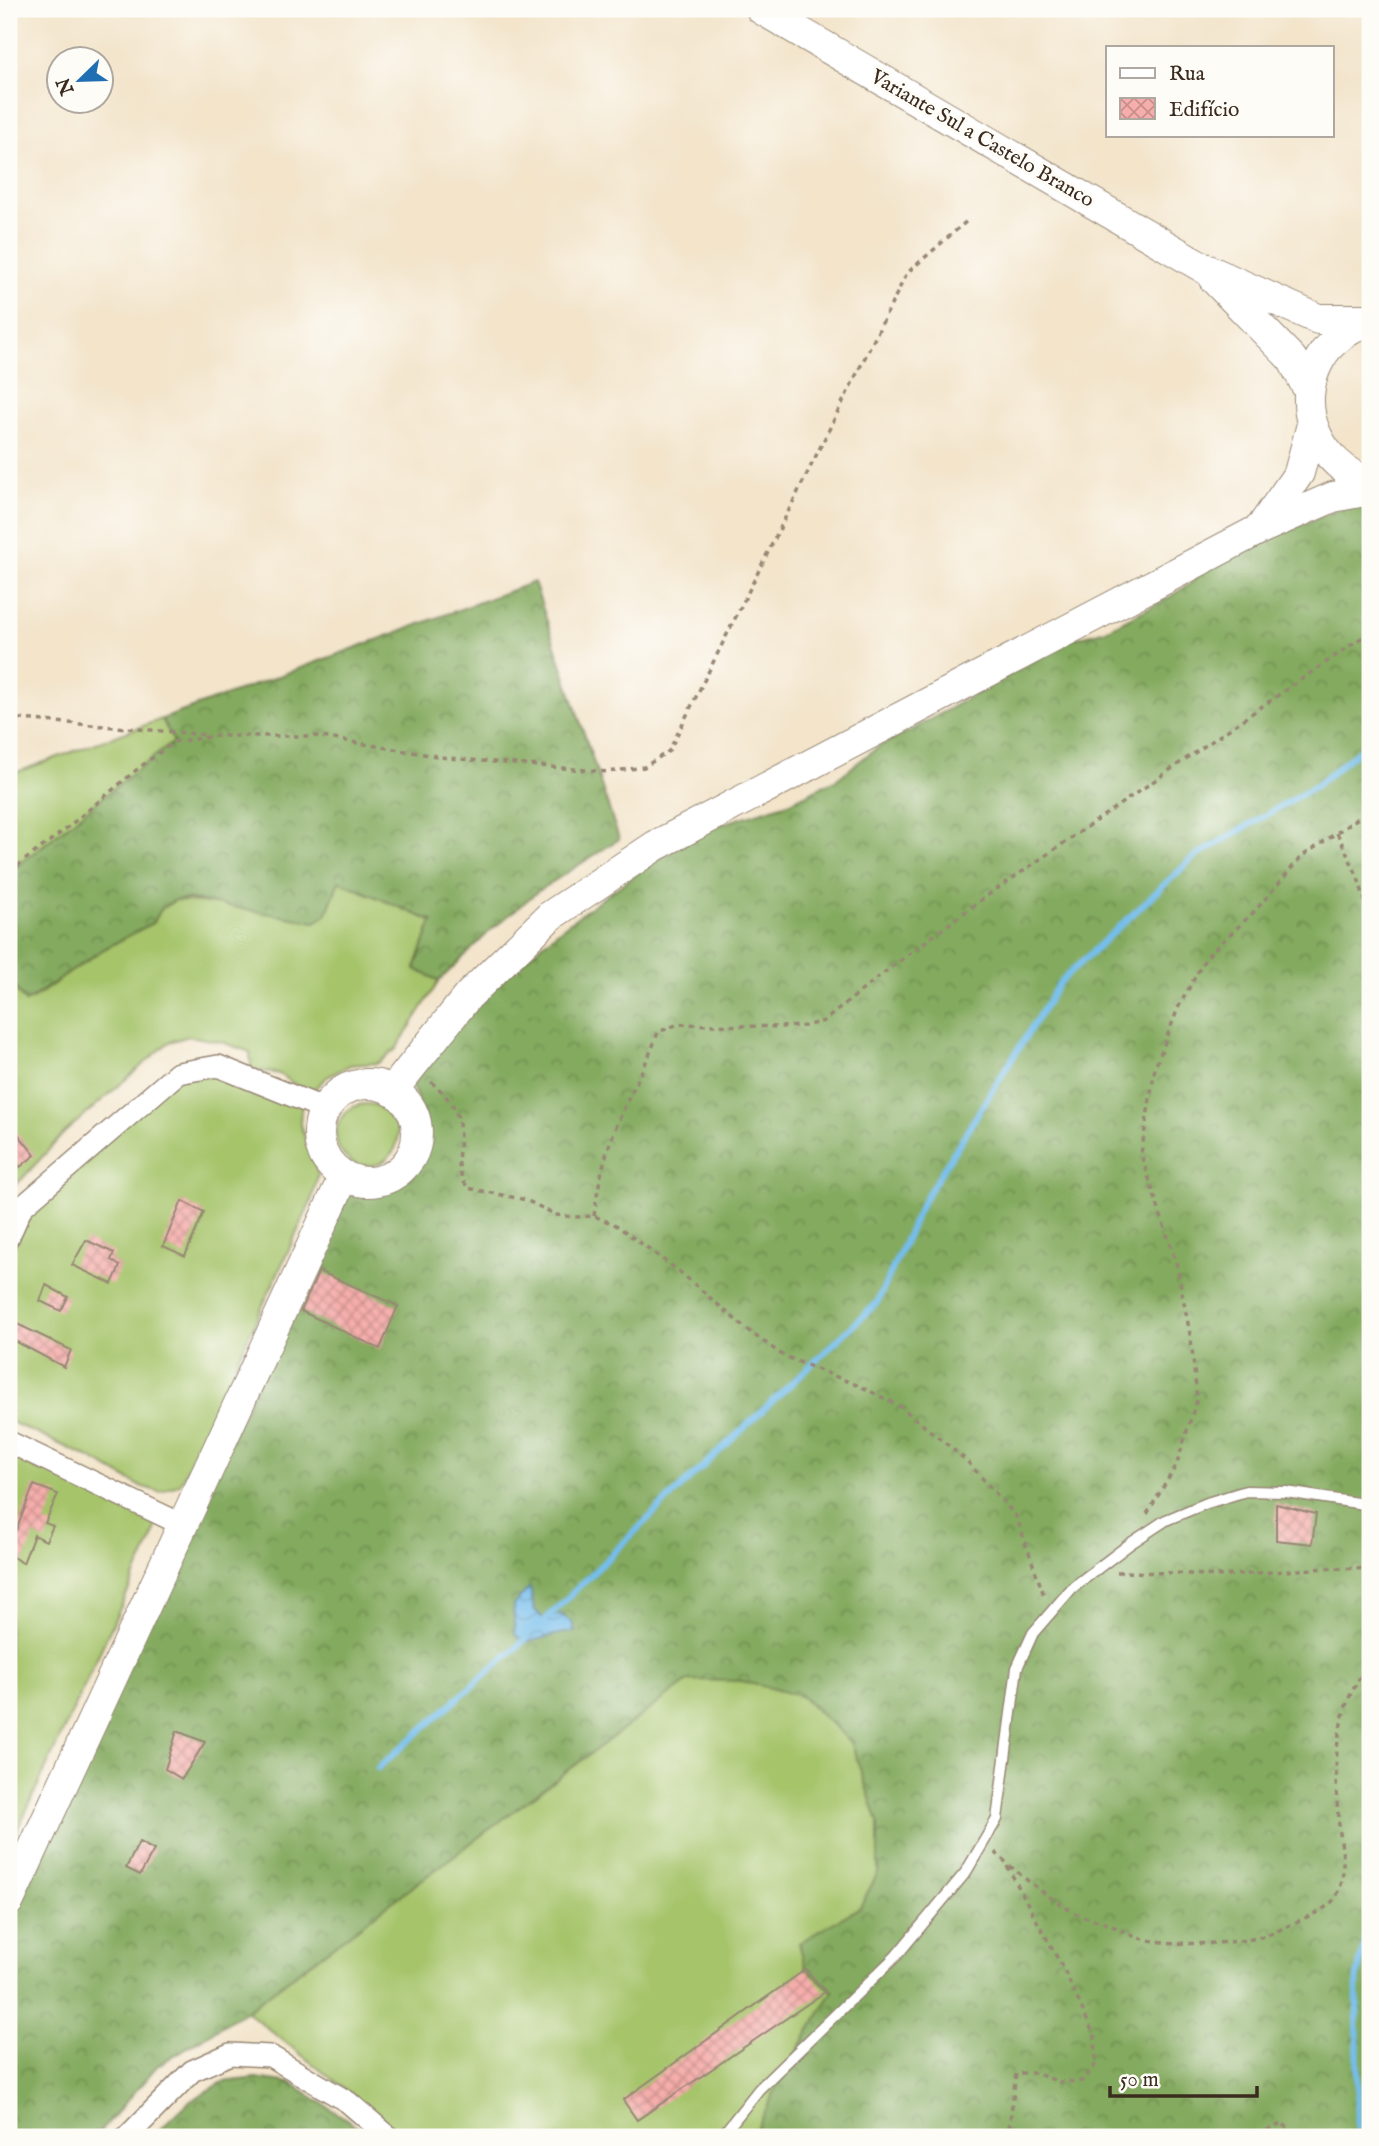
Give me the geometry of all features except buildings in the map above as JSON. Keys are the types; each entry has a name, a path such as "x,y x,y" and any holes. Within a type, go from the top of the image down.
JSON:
{"street":[{"name":"Variante Sul a Castelo Branco","path":"761,9 1204,268"},
{"path":"1204,268 1318,319 1370,319"},
{"path":"1204,268 1292,359 1309,391 1312,424 1299,473 1260,529"},
{"path":"1309,391 1320,359 1342,334 1370,319"},
{"path":"1312,424 1327,454 1352,476 1370,482"},
{"path":"399,1082 417,1128 416,1143 410,1158 401,1170 381,1180 358,1182 344,1176 332,1166 323,1153 319,1139 325,1109 335,1097 355,1087 399,1082 468,996 550,916 655,846 1260,529 1333,497 1370,490"},
{"path":"9,1236 22,1207 178,1073 218,1066 325,1109"},
{"path":"9,1900 344,1176"},
{"path":"9,1442 183,1525"},
{"path":"127,2137 192,2071 230,2054 270,2056 348,2102 388,2137"}],"lane":[{"path":"721,2137 759,2089 896,1956 966,1872 997,1819 1017,1668 1033,1633 1072,1588 1130,1543 1166,1520 1246,1491 1286,1492 1370,1505"}],"path":[{"path":"9,719 216,736 316,736 448,758 608,772 644,767 669,751 907,273 968,219"},
{"path":"594,1216 599,1175 612,1137 650,1056 658,1032 679,1024 780,1027 805,1026 824,1021 982,900 1370,632"},
{"path":"9,872 62,832 140,766 174,742 216,736"},
{"path":"1140,1522 1175,1466 1197,1399 1191,1339 1177,1266 1141,1154 1155,1068 1178,1008 1206,957 1255,911 1301,857 1370,810"},
{"path":"1337,833 1357,875 1370,916"},
{"path":"399,1082 430,1081 454,1105 460,1129 462,1179 468,1188 526,1200 556,1215 594,1216 616,1225 680,1272 750,1332 784,1356 901,1406 929,1427 966,1460 1016,1516 1051,1613"},
{"path":"1091,1574 1150,1572 1218,1576 1327,1568 1370,1569"},
{"path":"983,1842 1042,1892 1078,1915 1109,1924 1139,1938 1192,1943 1262,1937 1316,1912 1335,1898 1343,1859 1336,1787 1339,1731 1354,1686 1361,1676 1370,1675"},
{"path":"1004,1861 1064,1970 1095,2037 1096,2064 1082,2081 1059,2082 1035,2073 1016,2073 1008,2137"},
{"path":"1259,2137 1266,2130 1283,2123 1292,2137"}],"green space":[{"path":"1370,495 1370,2137 753,2137 778,2084 833,1991 806,1969 799,1943 860,1907 878,1873 878,1822 851,1742 801,1696 742,1681 689,1680 246,2011 157,2066 96,2137 9,2137 9,1901 349,1193 374,1195 412,1177 425,1153 427,1130 412,1087 427,1059 506,976 558,931 655,861 713,827 791,802 837,779 879,746 1073,639 1106,630 1168,598 1191,583 1206,567"},
{"path":"534,582 619,839 537,892 491,930 439,981 415,969 432,921 339,881 326,915 315,922 188,899 175,900 161,909 154,922 102,950 26,1002 9,981 9,872 174,742 162,719"},
{"path":"162,719 174,742 9,872 9,775"},
{"path":"339,881 432,921 415,968 439,981 396,1049 378,1063 350,1065 327,1077 309,1094 279,1074 251,1069 250,1052 222,1042 189,1036 169,1042 64,1133 21,1180 9,1189 9,981 25,1002 34,998 102,950 154,922 161,909 176,900 326,915"},
{"path":"218,1066 302,1100 300,1124 318,1175 311,1202 180,1484 160,1492 140,1486 88,1457 9,1421 9,1258 28,1215 178,1073"},
{"path":"367,1104 389,1113 398,1135 389,1157 367,1166 345,1157 336,1135 345,1113"},
{"path":"9,1442 150,1510 156,1525 154,1535 9,1848"},
{"path":"768,1620 994,1629 811,2137 405,2137 246,2011"},
{"path":"256,2078 291,2083 374,2137 152,2137 189,2102 223,2082"}],"water":[{"path":"530,1587 534,1609 544,1619 560,1614 572,1622 575,1632 523,1642 515,1635 513,1605"}],"waterway":[{"path":"542,1623 661,1506 877,1303 922,1203 1060,982 1193,858 1317,785 1370,741"},
{"path":"378,1768 527,1638"},
{"path":"1358,2137 1357,1977 1370,1916"}]}
